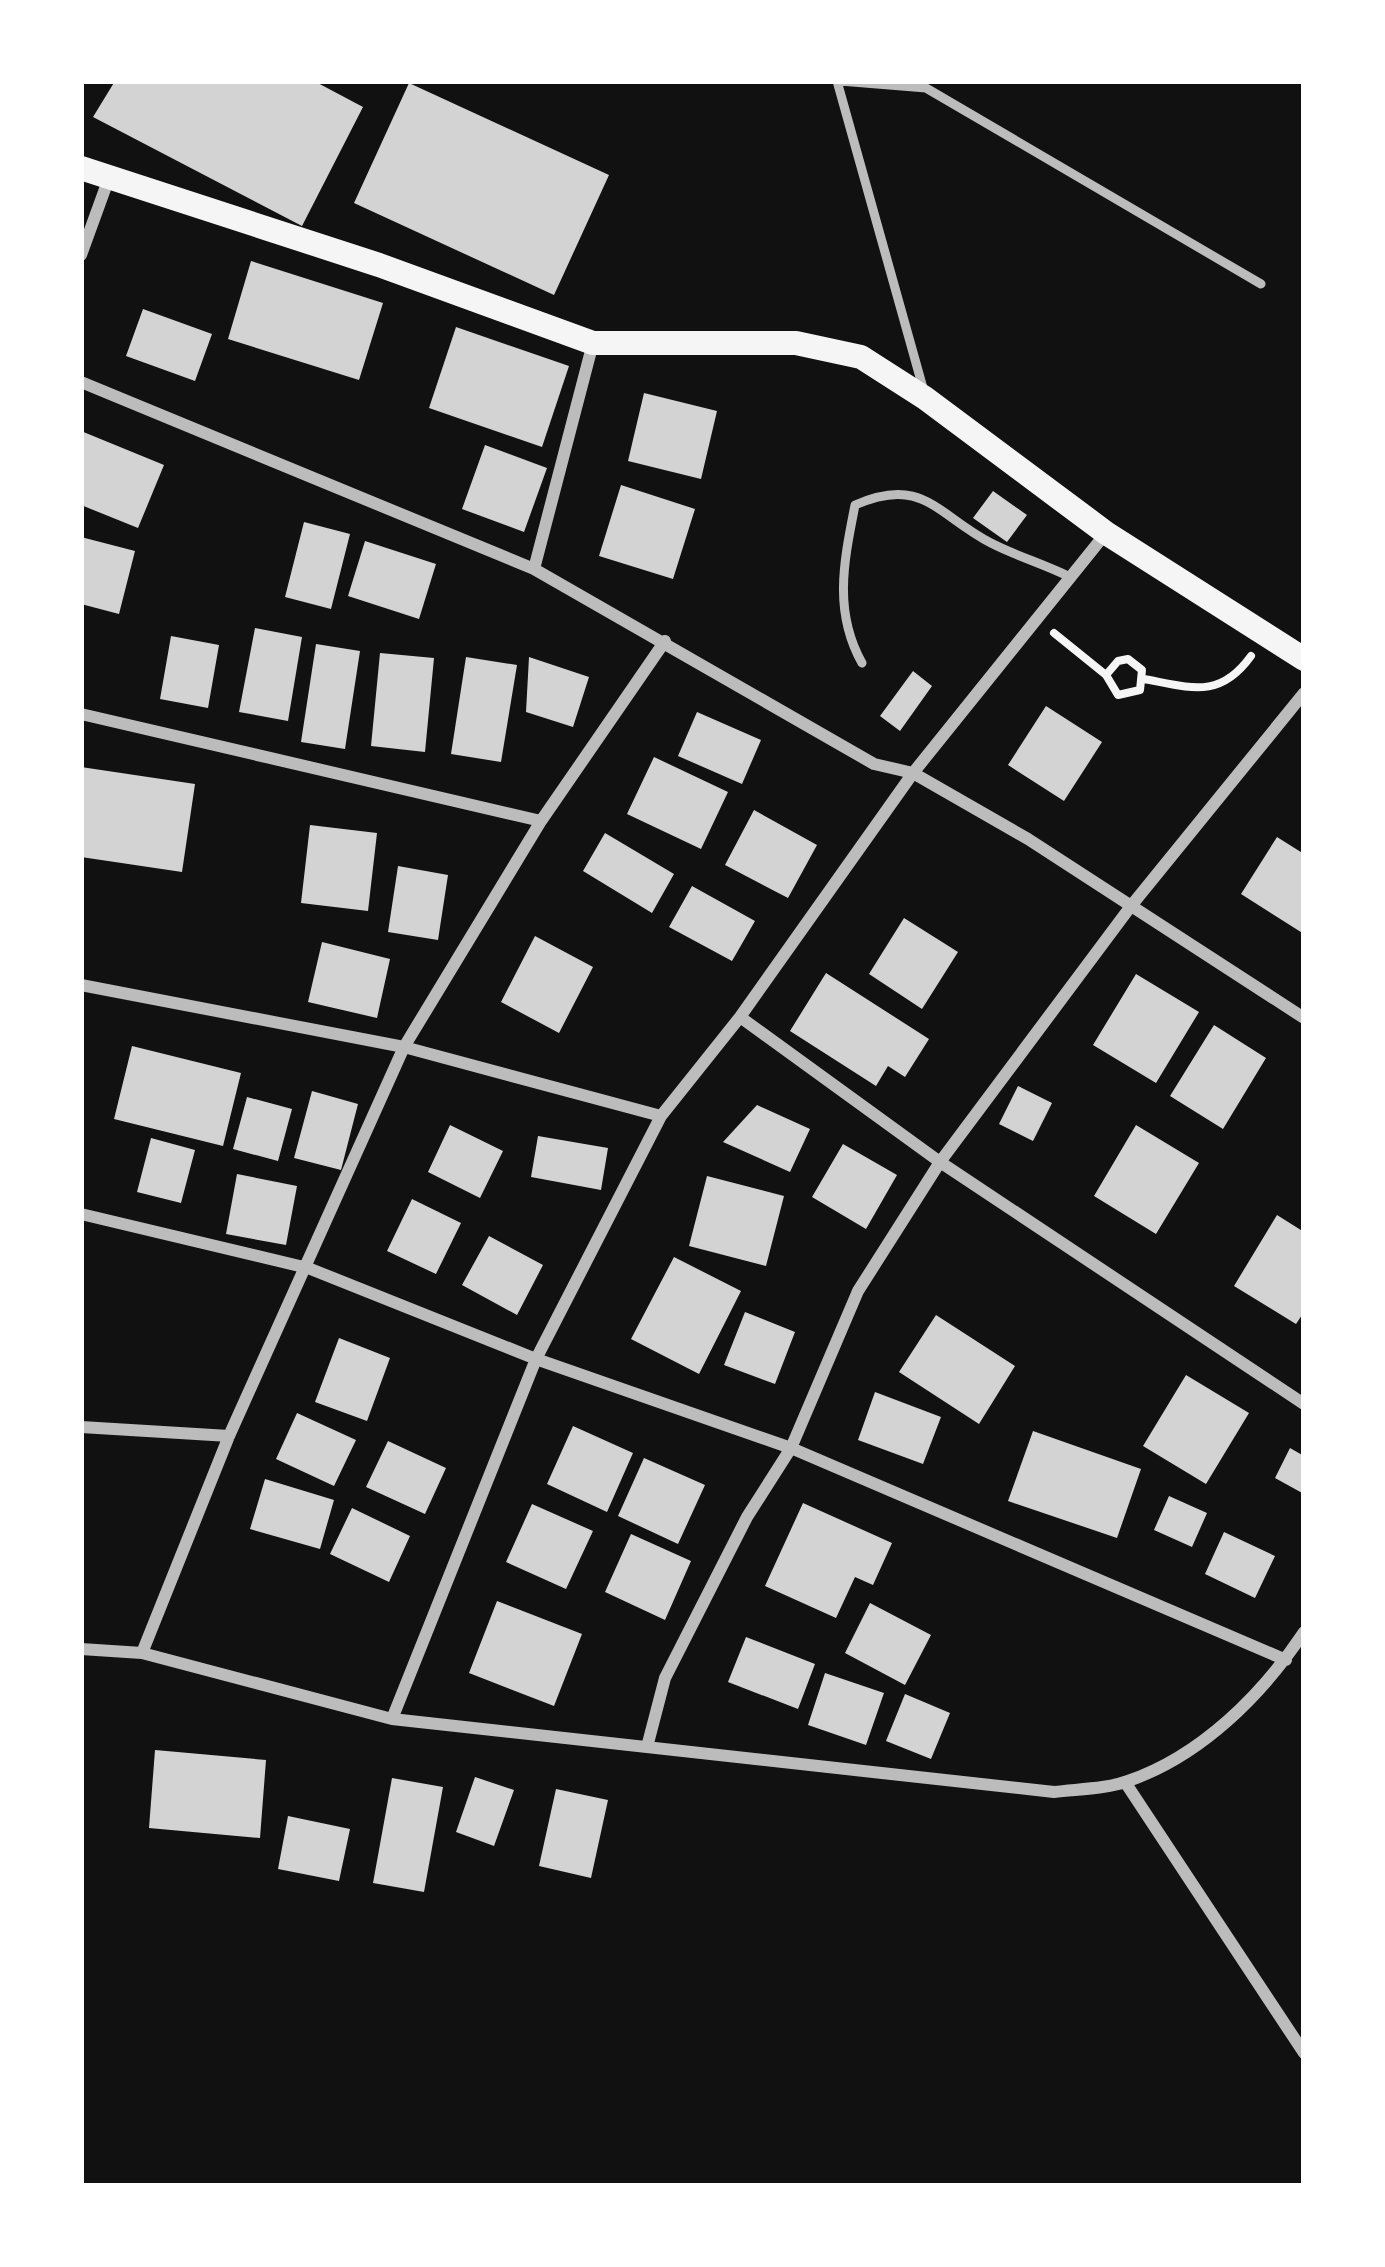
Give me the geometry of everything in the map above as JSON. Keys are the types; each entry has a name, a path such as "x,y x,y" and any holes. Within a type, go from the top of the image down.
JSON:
{"main road":[{"path":"81,168 379,265 593,343 796,343 861,357 925,398 1106,533 1304,659"}],"street":[{"path":"81,255 109,178"},
{"path":"534,569 593,343"},
{"path":"81,382 534,569 874,764 913,773 1304,1018"},
{"path":"392,1719 536,1359 661,1116 740,1016 913,773 1106,533"},
{"path":"142,1653 229,1436 404,1047 541,821 664,641"},
{"path":"647,1748 665,1678 747,1517 791,1448 857,1291 940,1162 1131,906 1304,693"},
{"path":"81,714 541,821"},
{"path":"81,1002 83,985 404,1047 661,1116"},
{"path":"740,1016 940,1162 1304,1404"},
{"path":"81,1214 308,1268 536,1359 791,1448 1286,1660"},
{"path":"81,1426 229,1436"},
{"path":"81,1649 142,1653 392,1719 1054,1792 1125,1782 1178,1760 1235,1714 1286,1660 1304,1632"},
{"path":"1125,1782 1304,2053"}],"lane":[{"path":"925,398 838,81 926,88 1261,284"},
{"path":"862,663 846,635 841,575 855,505 885,492 931,500 989,542 1070,577"}],"path":[{"path":"1034,619 1106,675 1118,695 1140,690 1144,679 1142,670 1127,659 1118,661 1106,675"},
{"path":"1144,679 1207,691 1229,682 1263,633"}],"building":[{"path":"115,81 314,81 363,107 302,226 93,117"},
{"path":"409,83 609,175 554,295 354,203"},
{"path":"251,261 383,303 359,380 228,339"},
{"path":"143,309 212,334 195,381 126,356"},
{"path":"456,327 569,366 542,447 429,408"},
{"path":"644,393 717,411 701,479 628,461"},
{"path":"81,431 164,465 138,528 81,505"},
{"path":"485,445 547,468 524,532 462,509"},
{"path":"621,485 695,509 673,579 599,556"},
{"path":"993,491 1027,515 1007,542 973,518"},
{"path":"304,522 350,534 331,609 285,597"},
{"path":"81,537 135,551 119,614 81,604"},
{"path":"365,541 436,564 419,619 348,596"},
{"path":"255,628 302,637 288,721 239,712"},
{"path":"171,636 219,645 208,708 160,699"},
{"path":"316,644 360,651 345,749 301,742"},
{"path":"380,653 434,658 425,752 371,746"},
{"path":"466,657 517,665 501,762 451,754"},
{"path":"529,657 589,677 573,727 526,712"},
{"path":"913,671 932,686 900,731 880,716"},
{"path":"1046,706 1102,742 1064,801 1008,765"},
{"path":"697,712 761,740 742,784 678,756"},
{"path":"654,757 728,792 701,849 627,814"},
{"path":"81,767 195,784 182,872 81,857"},
{"path":"754,810 817,845 788,898 725,865"},
{"path":"310,825 377,833 368,911 301,903"},
{"path":"605,833 674,874 652,913 583,871"},
{"path":"1277,837 1304,854 1304,934 1241,894"},
{"path":"398,866 448,875 438,940 388,932"},
{"path":"692,886 755,921 732,961 669,927"},
{"path":"904,918 958,952 922,1009 869,974"},
{"path":"535,936 593,967 559,1033 501,1002"},
{"path":"322,942 390,959 377,1018 308,1002"},
{"path":"826,973 929,1039 905,1077 888,1066 876,1086 790,1031"},
{"path":"1136,974 1199,1012 1156,1083 1093,1045"},
{"path":"1214,1025 1266,1058 1223,1129 1170,1096"},
{"path":"132,1046 241,1073 223,1146 114,1119"},
{"path":"1018,1086 1052,1103 1033,1141 999,1124"},
{"path":"312,1091 358,1104 341,1170 294,1158"},
{"path":"247,1097 292,1109 278,1161 233,1149"},
{"path":"757,1105 810,1129 790,1172 723,1142"},
{"path":"450,1125 503,1151 480,1198 428,1172"},
{"path":"1136,1125 1199,1163 1156,1234 1094,1196"},
{"path":"538,1136 608,1148 601,1190 531,1177"},
{"path":"151,1138 195,1150 181,1203 137,1192"},
{"path":"843,1144 897,1175 866,1229 812,1197"},
{"path":"237,1174 297,1186 286,1245 226,1234"},
{"path":"707,1176 784,1196 766,1266 689,1246"},
{"path":"412,1199 461,1223 436,1274 387,1251"},
{"path":"1277,1215 1304,1232 1304,1312 1296,1324 1234,1286"},
{"path":"489,1236 543,1265 517,1315 462,1285"},
{"path":"674,1257 741,1291 699,1374 631,1339"},
{"path":"745,1312 795,1332 775,1384 724,1365"},
{"path":"936,1315 1015,1366 979,1424 899,1372"},
{"path":"339,1338 390,1358 367,1421 315,1402"},
{"path":"1186,1375 1249,1413 1206,1484 1143,1446"},
{"path":"875,1392 941,1417 923,1464 858,1440"},
{"path":"297,1413 356,1440 334,1486 276,1459"},
{"path":"573,1426 633,1453 607,1512 547,1484"},
{"path":"1033,1431 1141,1469 1117,1538 1008,1501"},
{"path":"388,1441 446,1468 425,1514 366,1487"},
{"path":"1290,1448 1304,1456 1304,1494 1275,1478"},
{"path":"644,1458 705,1485 678,1544 618,1516"},
{"path":"265,1479 334,1500 320,1549 250,1529"},
{"path":"1169,1496 1207,1513 1192,1547 1154,1530"},
{"path":"803,1503 892,1543 873,1585 855,1577 836,1618 765,1586"},
{"path":"532,1504 593,1531 566,1589 506,1562"},
{"path":"352,1508 410,1536 389,1582 330,1554"},
{"path":"1224,1532 1275,1556 1255,1598 1205,1574"},
{"path":"631,1534 691,1561 665,1620 605,1592"},
{"path":"497,1601 582,1634 554,1706 469,1673"},
{"path":"870,1603 931,1635 905,1685 845,1653"},
{"path":"746,1637 815,1664 798,1709 728,1682"},
{"path":"825,1673 884,1693 866,1745 808,1725"},
{"path":"905,1694 950,1713 931,1759 886,1741"},
{"path":"155,1750 266,1760 260,1838 149,1828"},
{"path":"475,1777 514,1790 494,1846 456,1832"},
{"path":"392,1778 443,1787 424,1892 373,1883"},
{"path":"556,1789 608,1800 591,1878 539,1866"},
{"path":"288,1816 350,1829 339,1881 278,1869"}]}
